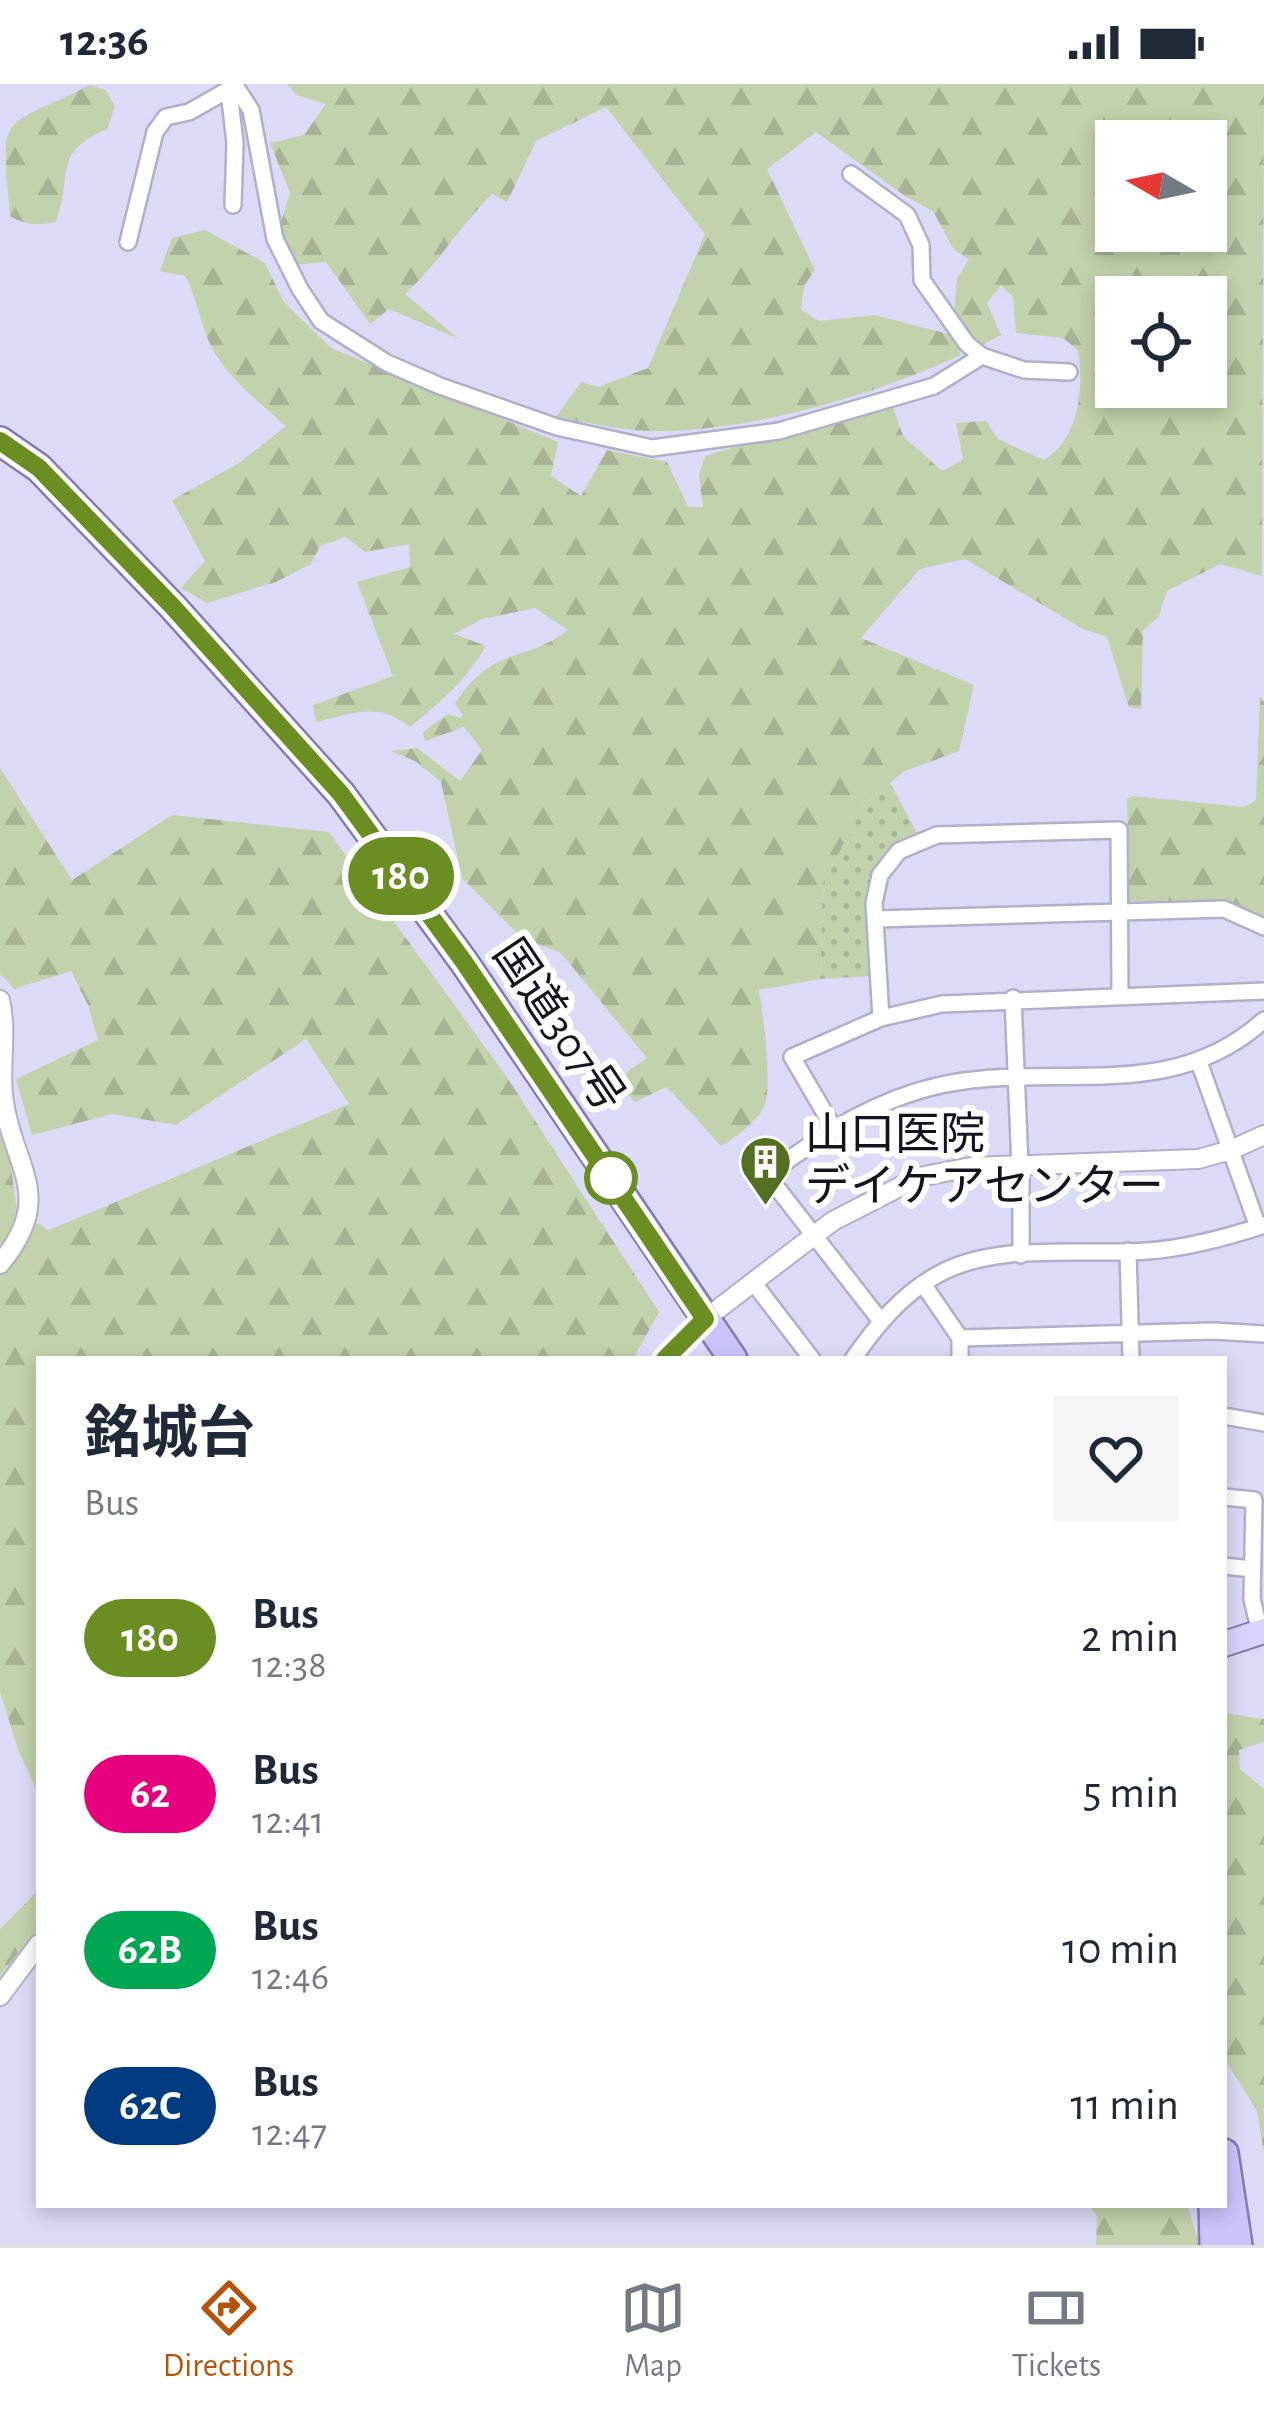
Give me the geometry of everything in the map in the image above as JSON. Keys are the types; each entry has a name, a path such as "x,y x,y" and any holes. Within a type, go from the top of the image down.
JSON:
{"highway":[{"name":"国道307号","path":"0,441 39,468 173,607 341,794 464,962 732,1356"},
{"path":"1227,2173 1238,2245"},
{"path":"1213,2208 1214,2245"}],"main road":[{"path":"1227,1642 1262,1632"}],"street":[{"path":"232,205 235,143 230,100 234,85"},
{"path":"128,242 155,132 166,117 189,112 234,85"},
{"path":"234,85 250,110 275,239 321,321 387,364 440,386 557,427 652,448 779,431 934,386 982,356"},
{"path":"851,174 907,215 921,245 922,280 967,344 982,356 1024,370 1069,372"},
{"path":"881,1018 874,919 880,875 911,843 938,835 1119,830 1120,996"},
{"path":"874,919 1223,909 1264,928"},
{"path":"833,1127 792,1058 881,1018 942,1004 1013,998 1264,991"},
{"path":"1013,998 1021,1256"},
{"path":"0,1000 3,1095 29,1197 23,1232 0,1264"},
{"path":"880,1320 767,1175 833,1127 904,1095 947,1084 1017,1078 1130,1076 1199,1062 1236,1043 1264,1020"},
{"path":"855,1356 880,1320 923,1284 980,1259 1191,1246 1261,1226 1199,1062"},
{"path":"668,1356 705,1319 814,1235 876,1196 919,1177 971,1167 1167,1162 1232,1150 1264,1135"},
{"path":"1128,1251 1131,1356"},
{"path":"753,1282 810,1356"},
{"path":"923,1284 960,1339 960,1356"},
{"path":"960,1339 1264,1334"},
{"path":"1227,1417 1264,1424"},
{"path":"1227,1497 1254,1500 1252,1599 1262,1632"},
{"path":"1227,1566 1252,1569"},
{"path":"0,1996 36,1948"}],"green space":[{"path":"287,84 1264,84 1262,576 1220,564 1167,591 1158,618 1143,630 1141,709 1129,707 1107,637 1083,629 965,559 920,569 861,638 974,685 959,751 903,772 864,805 823,883 820,979 759,990 767,1097 756,1118 721,1146 667,1087 635,1102 624,1090 627,1072 647,1058 561,953 522,938 462,878 441,782 415,761 391,751 417,748 460,781 482,750 464,727 425,741 423,732 448,714 461,718 455,704 482,672 568,630 535,608 482,619 454,634 486,646 479,658 410,727 376,712 316,722 313,705 393,676 357,582 410,567 409,544 365,552 346,537 320,546 311,564 276,582 207,603 181,588 205,561 172,500 239,463 286,426 219,359 185,276 160,271 172,238 205,230 265,263 284,302 331,348 558,442 551,476 581,496 607,450 667,462 688,507 703,507 699,475 705,456 891,401 903,436 942,471 963,460 956,423 986,421 998,439 1044,460 1065,439 1077,411 1078,350 1063,338 1016,333 1013,297 1001,285 987,303 1001,335 980,346 954,312 957,279 969,259 954,250 933,211 816,132 767,169 815,270 804,286 801,310 819,321 875,315 952,335 961,355 849,398 725,426 648,431 556,417 581,382 598,387 648,368 705,234 606,107 536,141 507,202 492,194 405,294 459,339 389,309 370,324 326,262 294,265 279,228 290,193 270,143 304,135 326,104 296,95"},
{"path":"90,85 106,90 115,107 107,129 89,138 71,156 56,222 32,224 10,216 6,156 12,126"},
{"path":"1260,696 1264,702 1264,920 1224,902 1129,901 1127,799 1244,807 1256,800"},
{"path":"0,768 72,880 172,815 329,832 506,1076 659,1312 635,1356 36,1356 36,1789 0,1692 0,1084 17,1212 49,1230 349,1104 306,1039 176,1125 112,1114 32,1135 16,1079 98,1040 71,971 14,989 0,974"},
{"path":"890,783 917,833 884,858 871,976 820,979 823,883 864,805"},
{"path":"1227,1713 1264,1719 1264,1742 1239,1750 1240,1769 1264,1789 1264,2153 1257,2111 1227,2063"},
{"path":"36,1892 36,1931 0,1976 0,1929"},
{"path":"1092,2208 1188,2208 1200,2245 1096,2245 1097,2217"}],"bus line":[{"name":"180","path":"0,441 39,468 173,607 341,794 464,962 705,1319 667,1356"}],"place":[{"name":"山口医院 デイケアセンター","path":"766,1207"}]}
